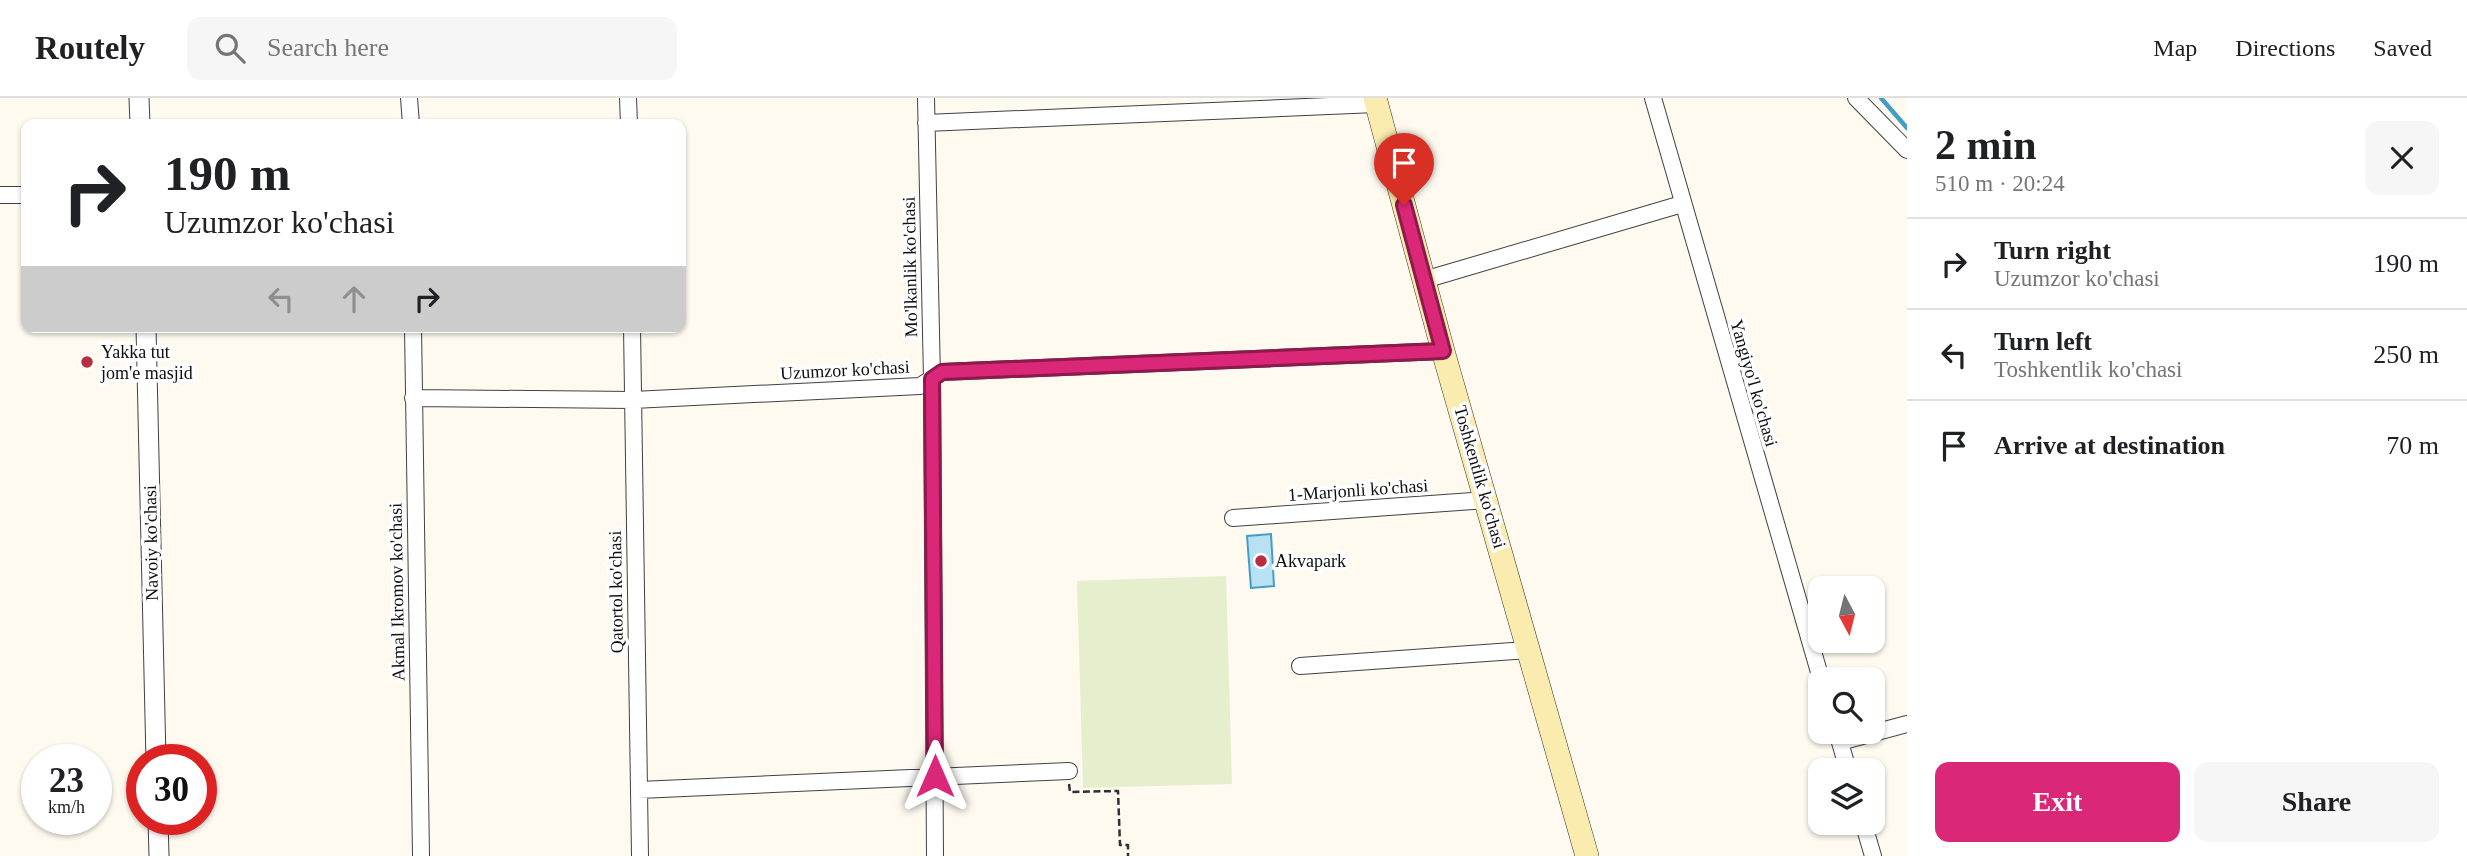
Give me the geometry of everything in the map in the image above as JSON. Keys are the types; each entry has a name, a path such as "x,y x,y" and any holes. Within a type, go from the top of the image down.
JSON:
{"main road":[{"name":"Toshkentlik ko'chasi","path":"1376,101 1443,351 1587,856"}],"street":[{"path":"139,98 140,119"},
{"path":"410,98 411,119"},
{"path":"628,98 629,119"},
{"name":"Mo'lkanlik ko'chasi","path":"926,98 932,379 935,856"},
{"name":"Yangiyo'l ko'chasi","path":"1653,98 1817,667"},
{"path":"1856,98 1907,150"},
{"path":"926,123 1376,101"},
{"path":"0,195 21,195"},
{"path":"1424,280 1682,204"},
{"name":"Navoiy ko'chasi","path":"146,333 156,744"},
{"name":"Akmal Ikromov ko'chasi","path":"413,333 421,856"},
{"name":"Qatortol ko'chasi","path":"632,333 640,856"},
{"name":"Uzumzor ko'chasi","path":"413,398 633,400 920,386 942,372 1443,351"},
{"name":"1-Marjonli ko'chasi","path":"1233,518 1487,500"},
{"path":"1300,666 1528,650"},
{"path":"1885,728 1907,724"},
{"path":"639,790 1069,771"},
{"path":"158,835 159,856"},
{"path":"1867,835 1873,856"}],"path":[{"path":"1069,771 1069,792 1118,791 1120,845 1128,845 1128,856"}],"green space":[{"path":"1226,576 1232,784 1083,788 1077,581"}],"water":[{"name":"Akvapark","path":"1271,534 1274,586 1251,588 1247,536"}],"waterway":[{"path":"1881,98 1907,128"}],"place":[{"name":"Yakka tut jom'e masjid","path":"87,362"},
{"name":"Akvapark","path":"1261,561"}],"route":[{"path":"935,776 932,379 942,372 1443,351 1404,205"}]}
